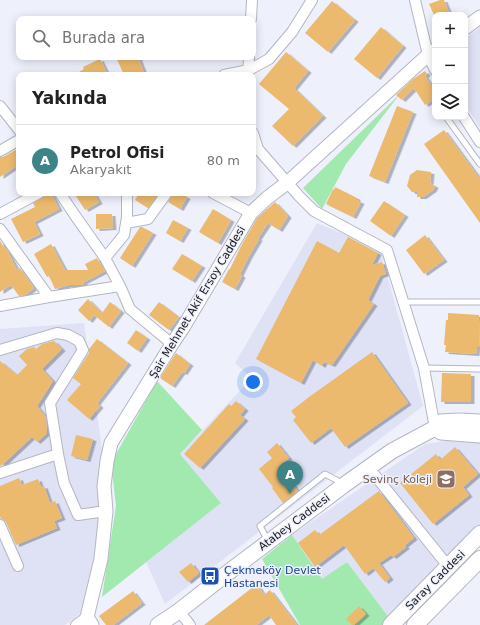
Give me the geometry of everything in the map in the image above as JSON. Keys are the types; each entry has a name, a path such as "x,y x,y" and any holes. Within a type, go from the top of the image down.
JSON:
{"main road":[{"name":"Atabey Caddesi","path":"158,625 179,611 344,485 392,451 435,428 440,422 480,422"},
{"path":"435,428 441,432 480,435"},
{"name":"Saray Caddesi","path":"390,625 480,534"},
{"name":"Saray Caddesi","path":"415,625 480,559"}],"street":[{"path":"251,16 252,0"},
{"path":"250,72 270,59 292,32 312,0"},
{"path":"415,0 432,52"},
{"path":"468,26 480,17"},
{"name":"Şair Mehmet Akif Ersoy Caddesi","path":"85,622 101,559 106,511 104,486 111,444 184,326 251,213 267,198 287,183 432,52"},
{"path":"248,72 249,60"},
{"path":"0,106 16,126"},
{"path":"466,120 480,142"},
{"path":"0,151 16,142"},
{"path":"256,143 258,149 287,183 314,211 387,250 424,368 435,428"},
{"path":"0,214 33,196"},
{"path":"62,196 106,258 130,309 172,344"},
{"path":"106,258 124,235 127,196"},
{"path":"126,222 148,219 165,196"},
{"path":"219,196 251,213"},
{"path":"0,229 49,297"},
{"path":"0,306 120,286"},
{"path":"0,350 57,333 68,335 79,341 83,350 50,403 58,454 64,483 78,515 106,511"},
{"path":"0,473 58,454"},
{"path":"369,468 448,566"},
{"path":"0,525 18,566"},
{"path":"179,611 190,625"}],"lane":[{"path":"448,120 480,164"},
{"path":"404,302 480,302"},
{"path":"424,368 480,369"},
{"path":"268,542 260,526 325,474 344,485"}],"shaded area":[{"path":"480,27 480,128 468,110 468,37"},
{"path":"317,223 380,249 423,406 165,604 146,562 221,503 180,454 252,378 235,363"},
{"path":"84,323 102,449 99,536 80,614 65,625 0,625 0,329"},
{"path":"458,439 480,441 480,525 393,623 347,562 322,580 292,535 425,444"}],"green space":[{"path":"400,94 346,164 322,209 303,188"},
{"path":"157,381 202,430 180,454 221,503 102,597 116,506 111,463"},
{"path":"292,535 322,579 347,562 393,623 391,625 300,625 262,559"}],"building":[{"path":"444,0 449,12 433,12 429,4"},
{"path":"332,1 355,20 328,52 305,33"},
{"path":"381,27 403,46 377,78 354,59"},
{"path":"286,52 308,71 294,88 323,116 293,146 272,126 289,109 259,84"},
{"path":"100,60 106,72 79,72 84,69 83,67"},
{"path":"117,60 139,60 144,72 123,72"},
{"path":"425,71 427,74 425,76 432,86 432,100 425,105 414,88 402,100 396,95 413,79"},
{"path":"397,106 413,112 385,182 369,176"},
{"path":"444,130 480,179 480,223 424,144"},
{"path":"16,150 16,166 0,177 0,157 3,157"},
{"path":"417,170 431,172 430,183 435,186 433,190 423,197 417,197 417,192 412,192 407,186 410,175"},
{"path":"335,187 357,198 357,200 361,202 353,217 326,204"},
{"path":"45,196 52,196 59,209 34,222 40,234 23,242 11,219 35,207 33,203"},
{"path":"76,196 96,196 99,202 85,210"},
{"path":"137,196 157,196 148,208 135,200"},
{"path":"171,197 187,197 180,209 168,202"},
{"path":"384,201 405,215 391,236 370,221"},
{"path":"275,202 288,216 279,230 268,223 258,238 259,239 240,274 242,276 235,289 222,282 257,218"},
{"path":"213,209 231,220 218,243 199,232"},
{"path":"96,214 112,214 113,228 96,229"},
{"path":"173,220 188,228 180,241 166,233"},
{"path":"140,227 153,233 132,266 120,258"},
{"path":"425,235 444,260 424,274 406,250"},
{"path":"348,237 378,253 372,265 382,262 386,274 380,276 368,300 374,304 332,365 324,362 322,366 313,360 301,383 256,359 317,241 339,253"},
{"path":"0,241 7,250 17,270 20,268 34,288 25,295 19,296 11,285 0,292"},
{"path":"51,244 65,270 88,270 85,264 97,258 105,271 84,282 84,285 69,285 55,289 49,276 47,277 34,254"},
{"path":"182,254 202,266 192,281 172,269"},
{"path":"88,299 102,313 110,302 121,311 109,327 94,315 89,321 78,310"},
{"path":"159,302 179,317 169,330 149,315"},
{"path":"448,313 479,315 479,347 477,347 476,354 445,352 446,345 444,345"},
{"path":"136,330 147,338 138,351 127,343"},
{"path":"97,339 128,363 97,403 100,406 89,419 67,400 81,384 73,378 89,353 89,349"},
{"path":"54,341 62,349 42,369 53,381 37,406 46,417 47,433 37,442 32,437 0,466 0,361 17,375 27,365 19,356 27,349 34,347 36,349 42,344"},
{"path":"372,352 408,403 345,447 331,428 311,443 293,420 296,417 291,411"},
{"path":"176,353 190,364 172,386 160,378"},
{"path":"442,373 471,374 471,402 441,402"},
{"path":"236,401 245,409 240,415 245,419 200,468 184,454 229,404 231,406"},
{"path":"76,435 93,439 87,460 71,456"},
{"path":"277,443 289,458 279,466 298,491 283,503 259,469 272,458 267,452"},
{"path":"455,447 478,474 463,487 469,495 433,524 400,483 436,454 440,460"},
{"path":"19,478 22,485 38,479 41,487 44,486 50,503 55,501 62,518 54,521 57,528 16,545 6,522 1,519 0,516 0,486"},
{"path":"379,491 414,538 405,545 406,547 393,557 391,555 379,563 390,578 385,582 373,568 365,574 344,545 315,567 298,543 315,530 319,535"},
{"path":"191,563 199,573 188,582 179,572"},
{"path":"257,584 264,595 270,590 297,625 276,625 269,615 256,625 204,625"},
{"path":"133,591 142,603 113,625 106,625 99,616"},
{"path":"359,606 366,614 354,625 352,625 346,619"}],"place":[{"name":"Sevinç Koleji","path":"446,479"},
{"name":"Petrol Ofisi","path":"290,494"},
{"name":"Çekmeköy Devlet Hastanesi","path":"210,576"}]}
